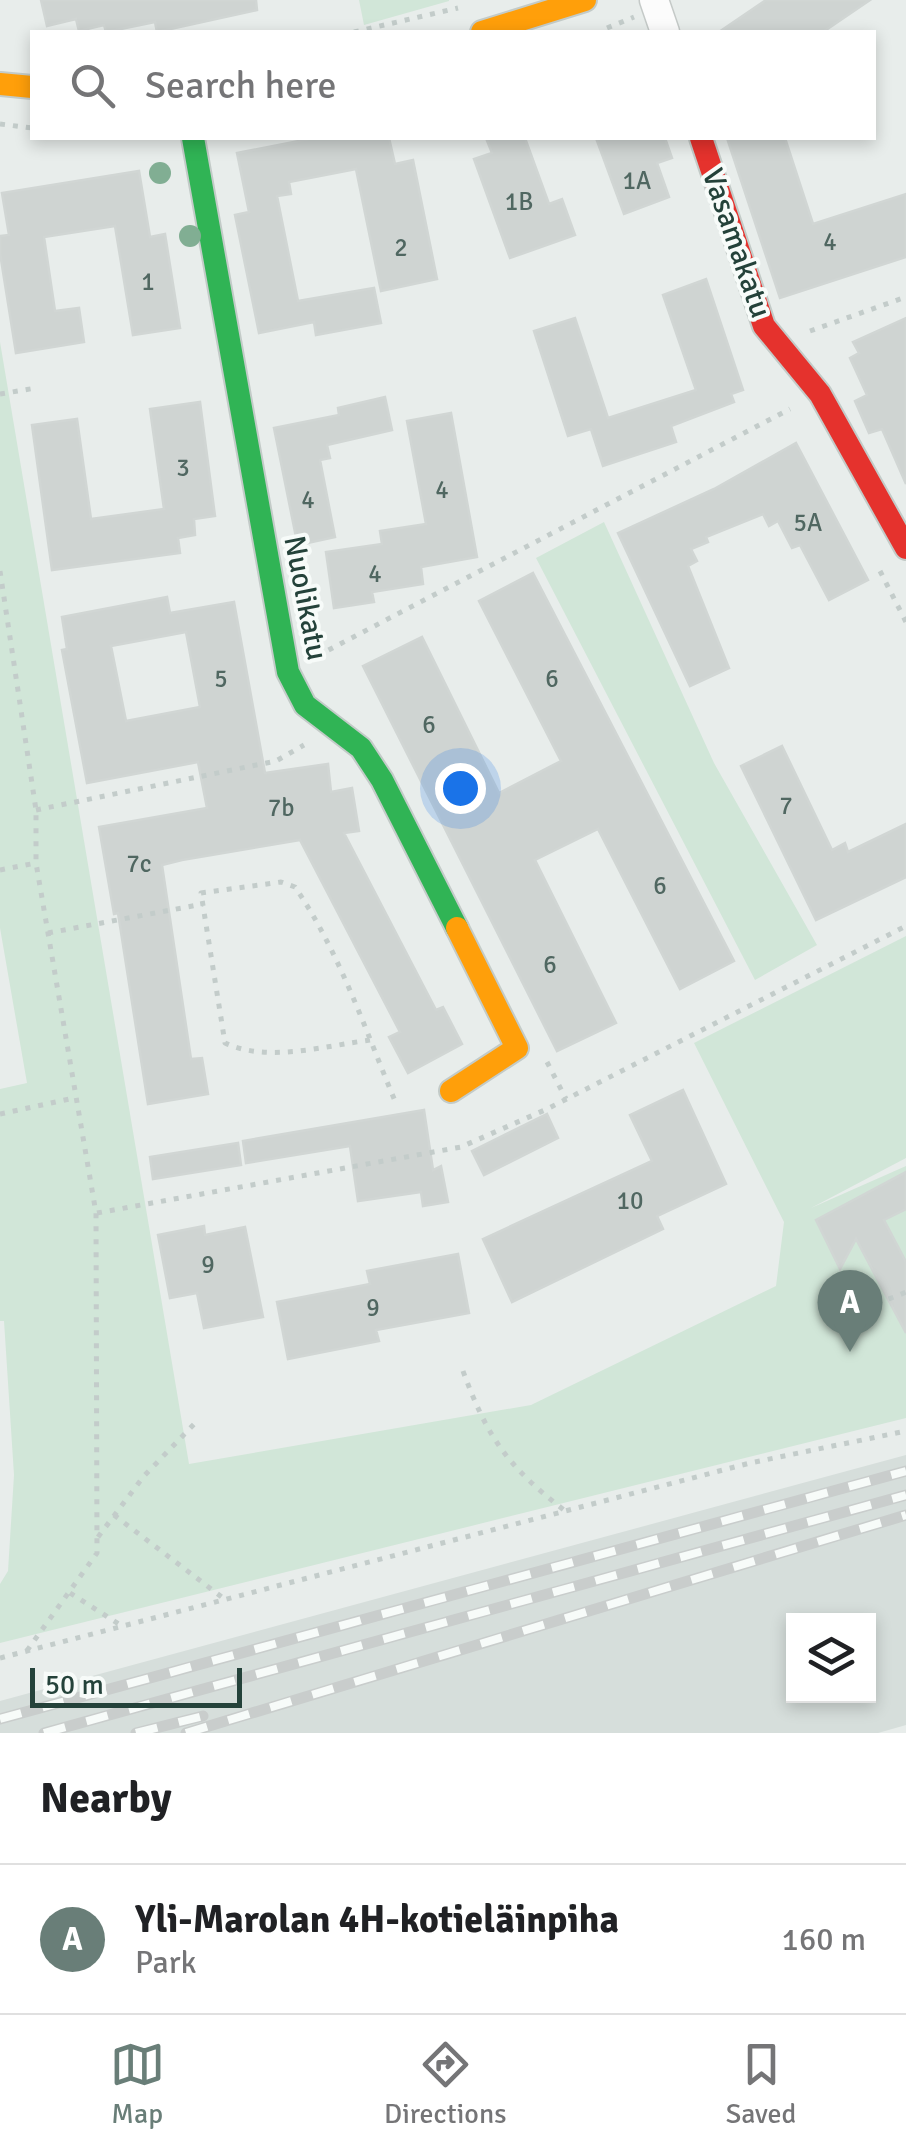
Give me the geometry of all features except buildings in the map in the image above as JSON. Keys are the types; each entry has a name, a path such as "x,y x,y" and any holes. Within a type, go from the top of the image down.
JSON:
{"street":[{"path":"488,30 585,0"},
{"path":"654,0 664,30"},
{"path":"0,84 30,87"},
{"name":"Nuolikatu","path":"193,140 288,672 305,705 330,728 361,748 382,780 517,1048 451,1091"},
{"name":"Vasamakatu","path":"702,140 764,326 820,394 906,548"}],"path":[{"path":"363,30 469,5"},
{"path":"0,124 30,128"},
{"path":"782,351 808,332 906,298"},
{"path":"0,394 36,388"},
{"path":"288,672 820,394"},
{"path":"0,571 36,810 36,863 96,1213 98,1552 26,1652"},
{"path":"36,810 276,761 330,728"},
{"path":"0,870 36,863"},
{"path":"370,1040 275,1052 248,1052 225,1043 201,893 280,882 295,887 348,986 395,1101"},
{"path":"47,934 203,904"},
{"path":"96,1213 461,1147 566,1099 906,926"},
{"path":"539,1048 566,1099"},
{"path":"0,1114 74,1098"},
{"path":"846,1278 866,1301 879,1304 906,1292"},
{"path":"463,1370 481,1422 495,1445 512,1468 564,1510"},
{"path":"98,1537 144,1476 199,1419"},
{"path":"0,1658 750,1463 906,1431"},
{"path":"114,1515 225,1599"},
{"path":"69,1592 122,1626"}],"shaded area":[{"path":"906,1455 906,1725 878,1733 0,1733 0,1701"}],"green space":[{"path":"359,0 449,0 449,1 364,25"},
{"path":"0,342 189,1464 531,1405 776,1286 784,1222 694,1043 906,936 906,1158 811,1208 906,1166 906,1418 0,1643 0,1584 8,1571 14,1475 4,1321 0,1321 0,1089 27,1083 0,928"},
{"path":"604,522 714,763 817,945 755,980 536,558"}],"railway":[{"path":"0,1719 906,1471"},
{"path":"44,1733 906,1495"},
{"path":"186,1733 906,1515"},
{"path":"136,1733 203,1716"}],"traffic: fast":[{"path":"193,140 288,672 305,705 361,748 382,780 457,928"}],"traffic: slow":[{"path":"488,30 585,0"},
{"path":"0,84 30,87"},
{"path":"451,1091 517,1048 457,928"}],"traffic: jam":[{"path":"702,140 764,326 820,394 906,548"}],"place":[{"name":"Yli-Marolan 4H-kotieläinpiha","path":"850,1352"}]}
